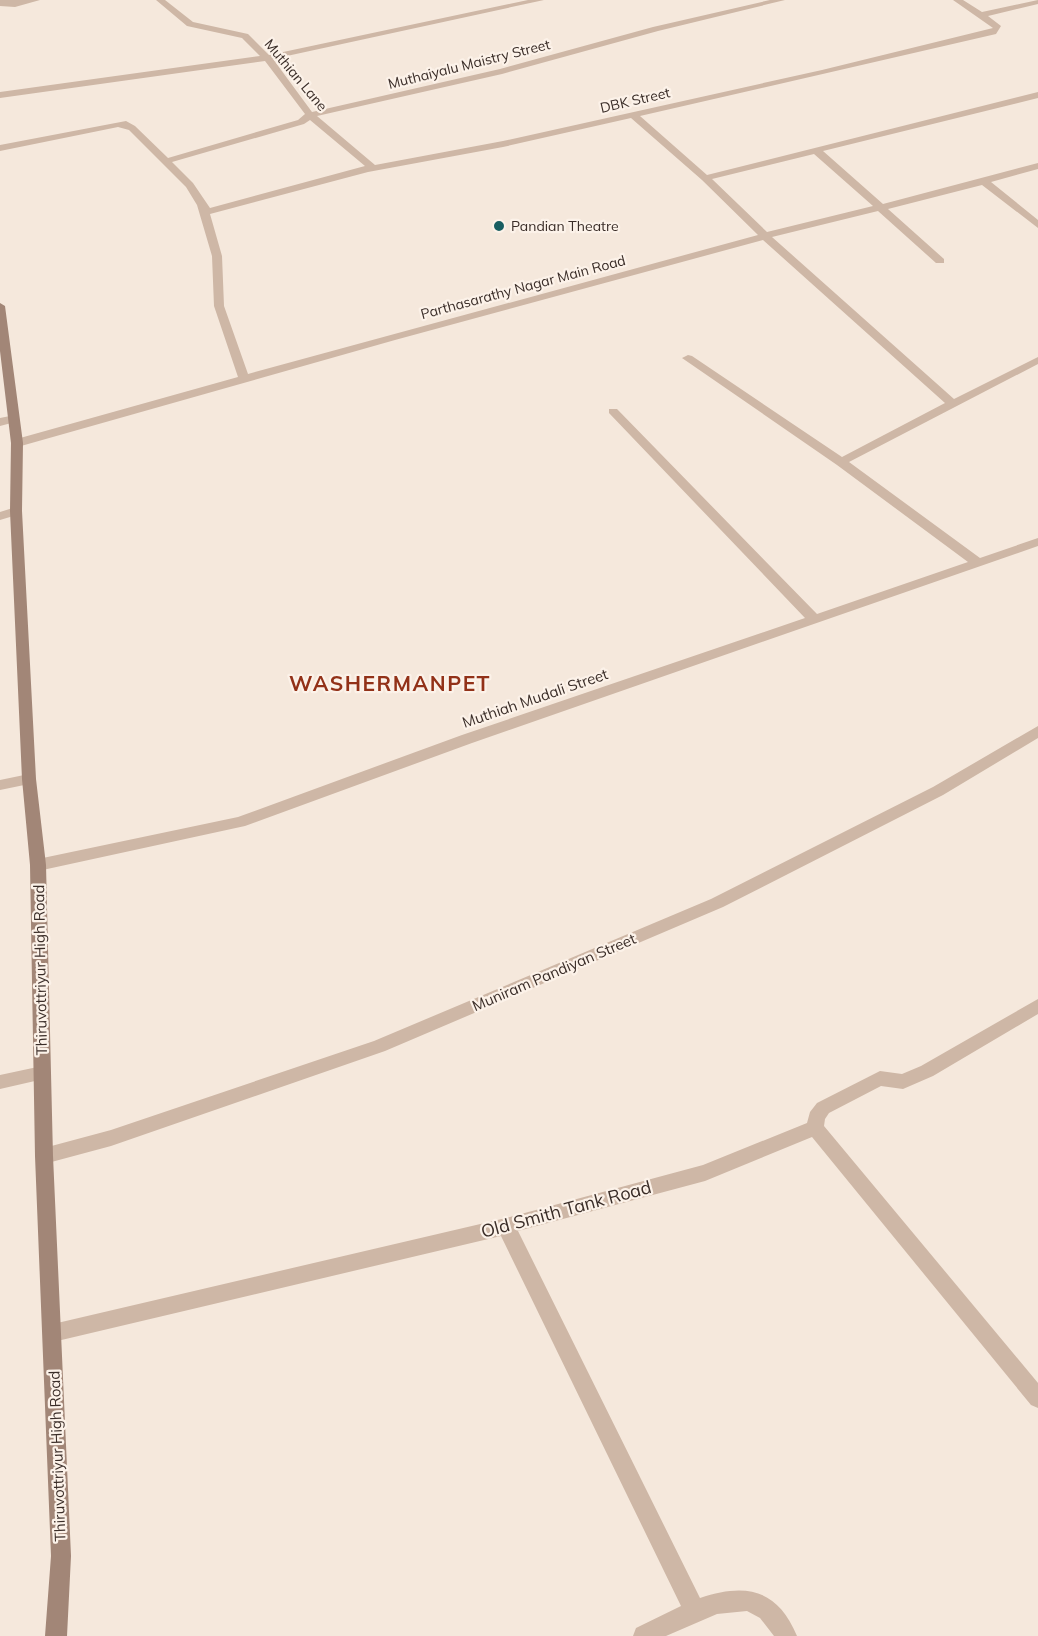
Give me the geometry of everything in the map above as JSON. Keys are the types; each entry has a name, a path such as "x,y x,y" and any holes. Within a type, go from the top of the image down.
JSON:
{"main road":[{"name":"Thiruvottriyur High Road","path":"0,306 8,420 17,443 8,514 38,865 44,1156 61,1556 56,1636"}],"street":[{"path":"0,3 15,4 36,0"},
{"name":"Muthian Lane","path":"160,0 190,24 245,36 267,58 310,116 373,168"},
{"path":"0,95 267,58 540,0"},
{"name":"Muthaiyalu Maistry Street","path":"166,161 301,122 310,116 502,71 656,29 781,0"},
{"path":"957,0 981,15 1038,2"},
{"name":"DBK Street","path":"202,205 207,211 219,210 373,168 503,144 822,73 997,29 981,15"},
{"path":"705,178 1038,95"},
{"path":"632,114 953,404"},
{"path":"0,148 122,123 130,126 190,185 202,205 217,256 219,306 244,378"},
{"path":"816,150 940,261"},
{"name":"Parthasarathy Nagar Main Road","path":"17,443 244,378 765,236 985,182 1038,166"},
{"path":"985,182 1038,225"},
{"path":"688,358 841,462 977,562"},
{"path":"841,462 1038,360"},
{"path":"613,411 813,618"},
{"name":"Muthiah Mudali Street","path":"38,865 240,822 466,739 1038,542"},
{"name":"Muniram Pandiyan Street","path":"44,1156 111,1138 379,1046 717,903 938,791 1038,731"},
{"path":"0,785 29,779"},
{"path":"1038,1006 927,1071 903,1082 879,1078 823,1108 816,1117 815,1128 1038,1398"},
{"path":"0,1082 42,1073"},
{"name":"Old Smith Tank Road","path":"53,1333 506,1226 705,1173 815,1128"},
{"path":"506,1226 694,1610"},
{"path":"644,1636 694,1610 717,1603 741,1600 759,1603 773,1616 786,1636"}],"place":[{"name":"Pandian Theatre","path":"499,226"}],"district":[{"name":"WASHERMANPET","path":"390,683"}]}
